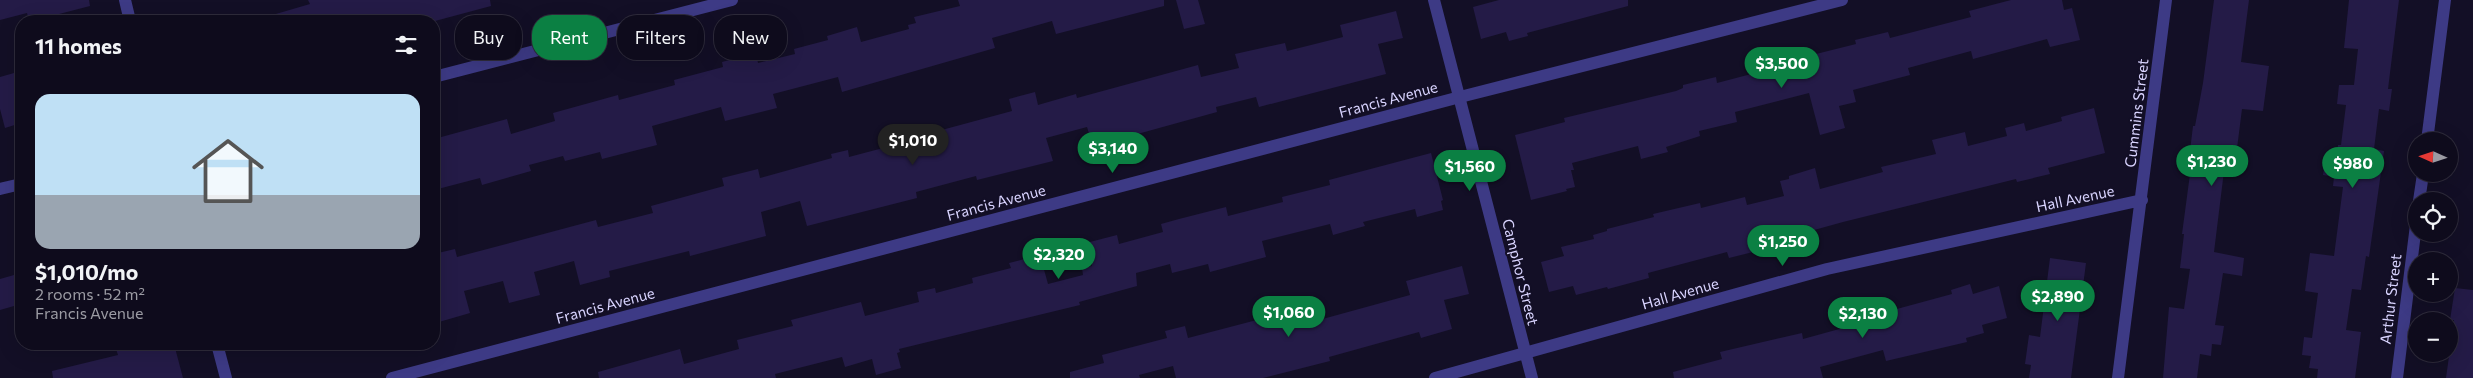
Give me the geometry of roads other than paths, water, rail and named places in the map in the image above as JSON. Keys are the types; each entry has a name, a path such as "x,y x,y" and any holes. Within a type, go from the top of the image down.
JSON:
{"street":[{"path":"125,0 129,15"},
{"path":"440,75 732,0"},
{"name":"Camphor Street","path":"1434,0 1532,378"},
{"name":"Francis Avenue","path":"392,378 1460,97 1842,0"},
{"name":"Cummins Street","path":"2118,378 2166,0"},
{"path":"2428,132 2444,0"},
{"path":"0,189 15,185"},
{"name":"Hall Avenue","path":"1435,378 1827,269 2142,200"},
{"name":"Arthur Street","path":"2397,378 2414,242"},
{"path":"219,350 226,378"}]}
